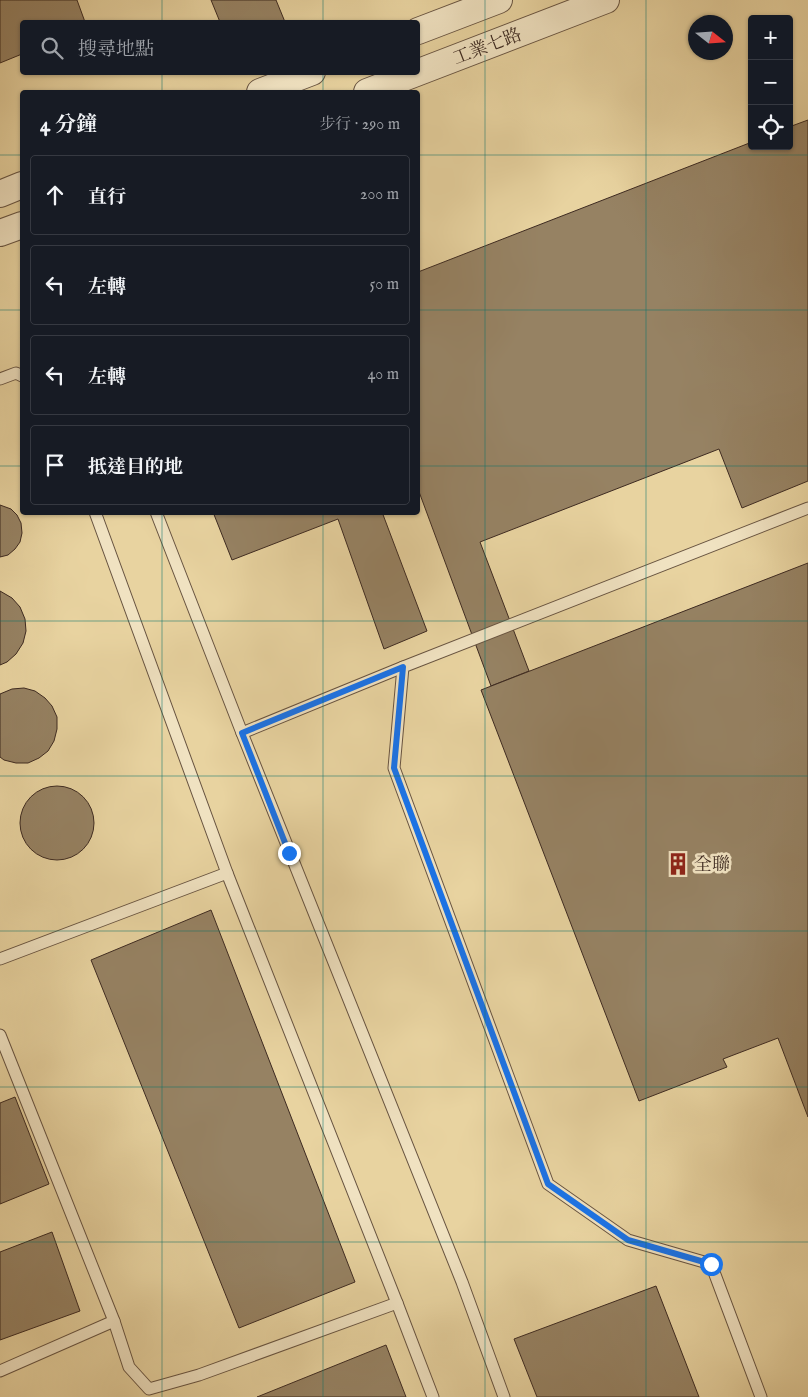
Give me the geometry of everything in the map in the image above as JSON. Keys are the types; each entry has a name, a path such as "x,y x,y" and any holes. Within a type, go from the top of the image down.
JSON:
{"street":[{"path":"420,31 499,0"},
{"name":"工業七路","path":"420,72 606,0"},
{"path":"265,90 304,75"},
{"name":"工業七路","path":"372,90 411,75"},
{"path":"0,194 20,186"},
{"path":"0,233 20,226"}],"lane":[{"path":"0,379 16,373 20,375"},
{"path":"242,733 403,667 808,508"},
{"path":"96,515 227,873 397,1303 432,1397"},
{"path":"157,515 242,733 462,1282 504,1397"},
{"path":"403,667 394,768 548,1184 628,1240 711,1264 761,1397"},
{"path":"0,958 227,873"},
{"path":"0,1035 114,1321 129,1367 149,1389 199,1375 397,1303"},
{"path":"0,1371 114,1321"}],"building":[{"path":"0,0 77,0 84,20 20,20 20,55 0,63"},
{"path":"211,0 276,0 284,20 219,20"},
{"path":"808,120 808,481 742,508 719,449 480,542 529,671 491,686 420,494 420,271 748,144 748,150 793,150 793,126"},
{"path":"0,505 11,509 17,515 21,523 22,533 20,542 15,549 8,555 0,557"},
{"path":"214,515 383,515 427,631 384,649 338,519 232,560"},
{"name":"全聯","path":"808,563 808,1117 778,1038 723,1059 727,1067 639,1101 481,690"},
{"path":"0,591 12,598 20,607 25,619 26,631 23,643 16,654 0,665"},
{"path":"24,688 35,691 52,706 57,717 57,729 54,741 48,751 28,763 16,763 0,757 0,694 12,689"},
{"path":"57,786 78,792 88,802 94,823 88,844 78,854 57,860 36,854 26,844 20,823 26,802 36,792"},
{"path":"211,910 355,1282 239,1328 91,960"},
{"path":"15,1097 49,1184 0,1204 0,1103"},
{"path":"52,1232 80,1311 0,1340 0,1252"},
{"path":"656,1286 699,1397 537,1397 514,1339"},
{"path":"386,1345 406,1397 257,1397"}],"place":[{"name":"全聯","path":"678,864"}],"route":[{"path":"289,853 242,733 403,667 394,768 548,1184 628,1240 711,1264"}]}
